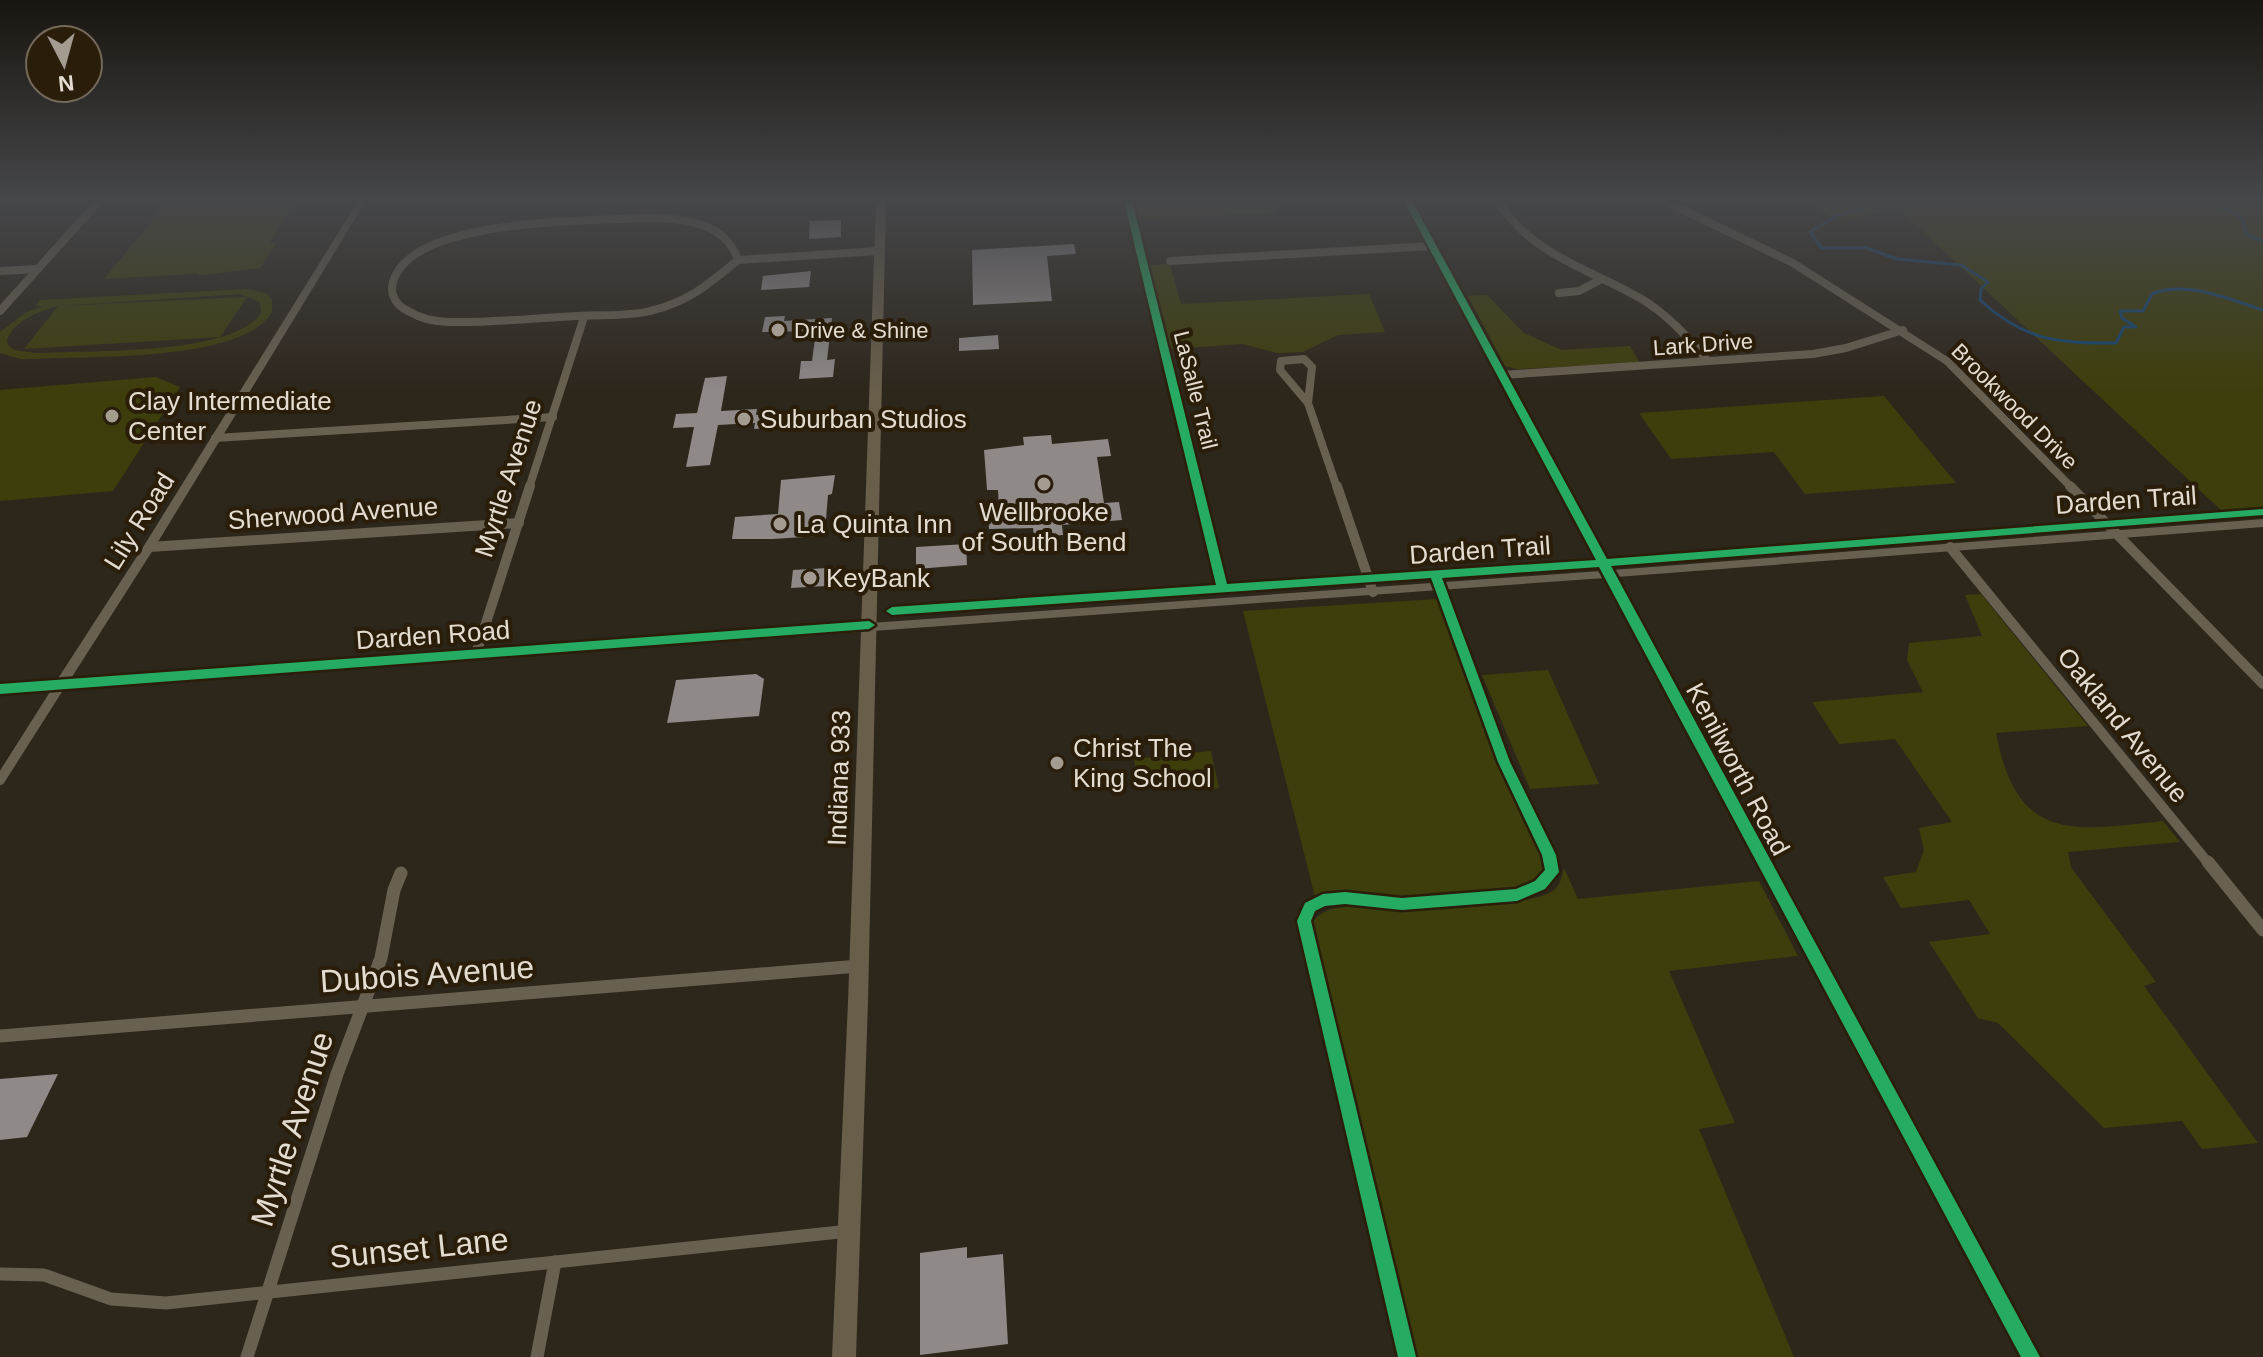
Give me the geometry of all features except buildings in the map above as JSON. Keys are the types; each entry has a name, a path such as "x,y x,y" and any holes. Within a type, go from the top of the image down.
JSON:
{"main road":[{"name":"Indiana 933","path":"844,1357 859,966 879,264"}],"street":[{"path":"0,311 41,264"},
{"name":"Lily Road","path":"0,780 149,547 323,264"},
{"path":"405,264 391,282 391,297 396,304 410,315 430,321 464,323 648,312 694,296 733,264"},
{"name":"Kenilworth Road","path":"1442,264 2031,1357"},
{"path":"1576,264 1638,296 1669,317 1708,361"},
{"name":"Brookwood Drive","path":"1795,264 1903,330 1961,374 2263,684"},
{"path":"0,271 37,269"},
{"path":"1559,293 1579,291 1602,279"},
{"name":"Myrtle Avenue","path":"476,654 584,317"},
{"name":"Lark Drive","path":"1502,375 1822,353 1903,330"},
{"path":"1308,403 1313,374 1309,362 1296,358 1281,361 1280,370 1308,403 1373,592"},
{"path":"215,438 553,417"},
{"name":"Sherwood Avenue","path":"149,547 519,523"},
{"name":"Darden Road","path":"0,689 869,625 1373,592 2263,523"},
{"name":"Oakland Avenue","path":"1950,547 2263,930"},
{"name":"Myrtle Avenue","path":"247,1357 337,1074 381,958 394,890 401,873"},
{"name":"Dubois Avenue","path":"0,1036 859,966"},
{"name":"Sunset Lane","path":"0,1274 21,1272 49,1275 104,1298 166,1303 849,1231"},
{"path":"537,1357 555,1262"}],"shaded area":[{"path":"116,264 262,264 260,268 201,275 195,274 196,271 193,274 104,279"},
{"path":"1170,264 1181,304 1369,294 1385,332 1338,335 1303,352 1277,353 1243,344 1171,349 1149,265"},
{"path":"1958,264 2263,264 2263,509 2223,512"},
{"path":"246,289 266,293 272,300 272,312 256,328 231,340 199,348 127,356 36,359 21,359 0,353 0,332 25,313 43,306 35,306 40,300","holes":["240,294 260,302 261,313 245,327 221,337 191,344 36,353 14,350 7,340 21,322 58,306 24,349 220,337 247,297 59,306"]},
{"path":"1487,295 1524,333 1562,350 1630,346 1640,363 1517,369 1505,366 1468,296"},
{"path":"156,377 180,387 113,491 0,501 0,390"},
{"path":"1884,396 1956,483 1805,494 1774,452 1671,459 1639,413"},
{"path":"1981,594 2088,726 1996,733 2005,769 2018,795 2034,812 2053,822 2075,827 2101,827 2163,821 2180,842 2068,852 2071,867 2156,982 2144,986 2258,1143 2202,1149 2182,1121 2104,1128 1998,1023 1978,1018 1929,942 1990,934 1969,900 1901,908 1883,877 1916,872 1924,850 1919,828 1952,822 1895,739 1839,744 1812,702 1923,692 1907,660 1909,643 1982,636 1965,595"},
{"path":"1438,599 1488,741 1510,793 1543,853 1545,864 1539,881 1486,894 1439,898 1398,899 1341,893 1315,897 1243,611"},
{"path":"1548,670 1599,784 1530,789 1482,675"},
{"path":"1211,751 1219,788 1198,790 1190,784 1139,788 1134,759"},
{"path":"1564,868 1578,899 1759,881 1798,956 1669,971 1735,1123 1699,1129 1794,1357 1416,1357 1312,934 1313,921 1321,914 1341,907 1430,909 1525,900 1554,890 1560,883"}],"waterway":[{"path":"1954,264 1961,265 1988,282 1981,289 1980,300 2011,324 2059,340 2116,343 2124,327 2136,327 2122,318 2120,311 2143,311 2152,294 2165,290 2194,290 2263,310"}],"cycle path":[{"name":"LaSalle Trail","path":"1143,264 1223,590"},
{"path":"1442,264 2031,1357"},
{"name":"Darden Trail","path":"892,611 1589,564 2263,512"},
{"name":"Darden Trail","path":"1407,1357 1304,921 1310,907 1323,900 1345,898 1402,904 1517,895 1540,885 1552,872 1549,855 1504,762 1435,575"},
{"path":"0,689 869,625"}],"place":[{"name":"Drive & Shine","path":"778,330"},
{"name":"Clay Intermediate Center","path":"112,416"},
{"name":"Suburban Studios","path":"744,419"},
{"name":"Wellbrooke of South Bend","path":"1044,484"},
{"name":"La Quinta Inn","path":"780,524"},
{"name":"KeyBank","path":"810,578"},
{"name":"Christ The King School","path":"1057,763"}]}
